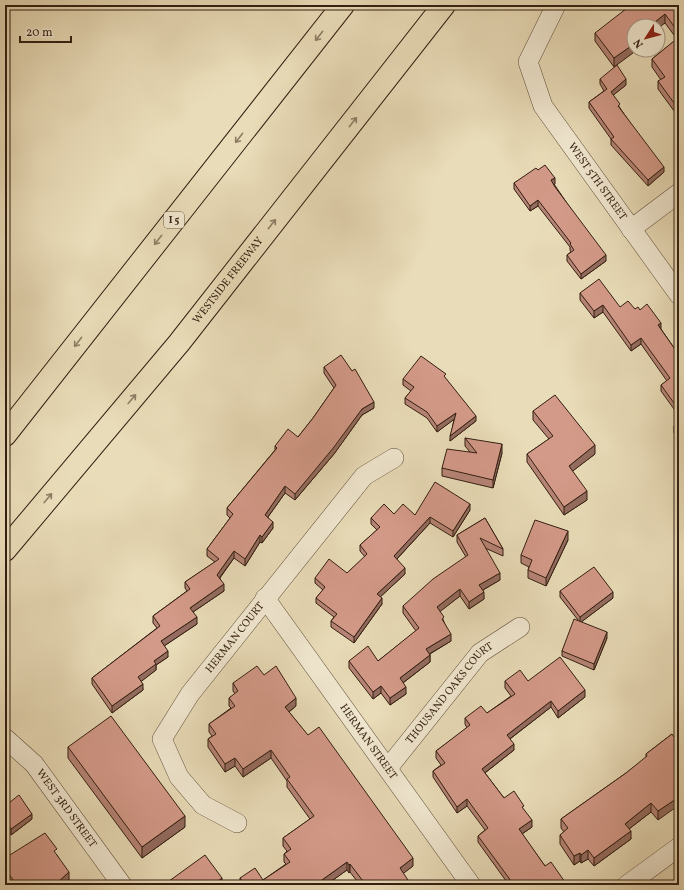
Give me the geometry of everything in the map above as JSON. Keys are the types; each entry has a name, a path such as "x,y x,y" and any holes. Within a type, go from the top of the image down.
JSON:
{"highway":[{"name":"I 5","path":"5,435 343,5"},
{"name":"WESTSIDE FREEWAY","path":"5,550 179,343 444,5"}],"street":[{"name":"WEST 5TH STREET","path":"556,5 528,62 543,106 679,295"},
{"path":"631,229 679,193"},
{"name":"HERMAN COURT","path":"237,823 203,805 179,777 162,739 190,694 265,598 364,476 394,458"},
{"name":"HERMAN STREET","path":"265,598 471,885"},
{"name":"THOUSAND OAKS COURT","path":"388,768 480,653 520,628"},
{"name":"WEST 3RD STREET","path":"5,738 34,764 122,885"},
{"path":"627,885 679,847"}],"building":[{"path":"631,5 679,5 679,33 665,14 660,18 626,18 626,50 614,58 595,33"},
{"path":"679,37 679,106 677,107 658,81 665,77 652,59 666,58 666,48"},
{"path":"617,65 626,79 611,92 620,104 618,106 664,167 648,180 611,139 614,137 589,102 607,89 600,79"},
{"path":"545,165 555,178 551,180 555,187 606,255 581,274 567,255 574,250 570,244 571,243 538,200 530,206 514,183 536,168 538,170"},
{"path":"599,279 620,307 628,301 635,309 638,307 640,310 647,304 661,323 658,325 679,355 679,410 661,385 670,378 641,338 631,345 603,305 594,311 580,293"},
{"path":"341,355 352,371 355,369 374,402 362,409 334,447 295,494 285,486 265,515 273,522 262,537 260,535 245,559 234,551 217,575 224,584 190,608 197,617 161,641 168,651 154,661 156,664 138,677 143,684 112,706 92,678 160,626 153,616 190,589 185,582 219,559 207,549 233,514 227,508 277,448 275,446 288,429 298,437 313,418 336,385 324,367"},
{"path":"421,356 446,374 444,376 476,416 450,436 456,413 437,426 427,412 405,398 414,387 403,379"},
{"path":"555,395 595,445 569,466 587,491 564,507 527,454 553,436 533,411"},
{"path":"679,423 679,434 674,426"},
{"path":"465,438 502,444 493,480 442,468 447,449 477,453"},
{"path":"435,482 470,504 453,531 430,517 394,556 405,568 377,594 382,598 354,637 331,621 337,614 316,598 325,587 315,578 329,559 347,573 367,554 360,545 380,527 371,518 384,504 394,514 403,504 415,515"},
{"path":"485,518 503,549 480,538 500,573 479,585 484,592 469,602 460,589 437,607 444,617 442,619 451,634 426,649 430,655 400,678 406,687 390,698 381,686 373,692 349,661 368,646 378,661 419,628 403,606 433,579 468,555 457,535"},
{"path":"535,520 568,531 546,578 528,570 532,560 521,555"},
{"path":"594,567 613,592 580,617 560,591"},
{"path":"574,619 607,632 594,664 562,651"},
{"path":"560,657 585,690 558,711 551,701 507,735 514,744 482,769 504,798 514,791 524,806 522,807 532,820 519,829 545,866 551,862 567,885 514,885 478,836 488,828 467,799 457,807 433,771 445,763 436,751 470,725 465,718 481,706 487,713 515,694 505,681 520,670 528,681"},
{"path":"257,666 264,675 276,666 296,698 285,707 308,735 319,727 413,858 400,868 408,880 400,885 366,885 347,862 315,885 245,885 240,878 255,868 263,880 290,862 284,854 291,849 283,838 314,816 287,779 290,777 271,750 243,769 235,758 225,764 208,739 216,734 209,724 235,706 229,698 238,691 233,683"},
{"path":"111,716 185,816 142,847 68,747"},
{"path":"679,733 679,797 658,811 651,803 625,824 631,831 594,858 588,850 581,855 580,853 574,856 560,835 568,828 561,819 626,773 647,756 646,754 672,734 674,737"},
{"path":"19,795 32,814 11,829 5,821 5,806"},
{"path":"45,833 57,849 54,851 69,872 57,883 58,885 17,885 5,869 5,858"},
{"path":"205,855 222,878 213,885 165,884"}]}
